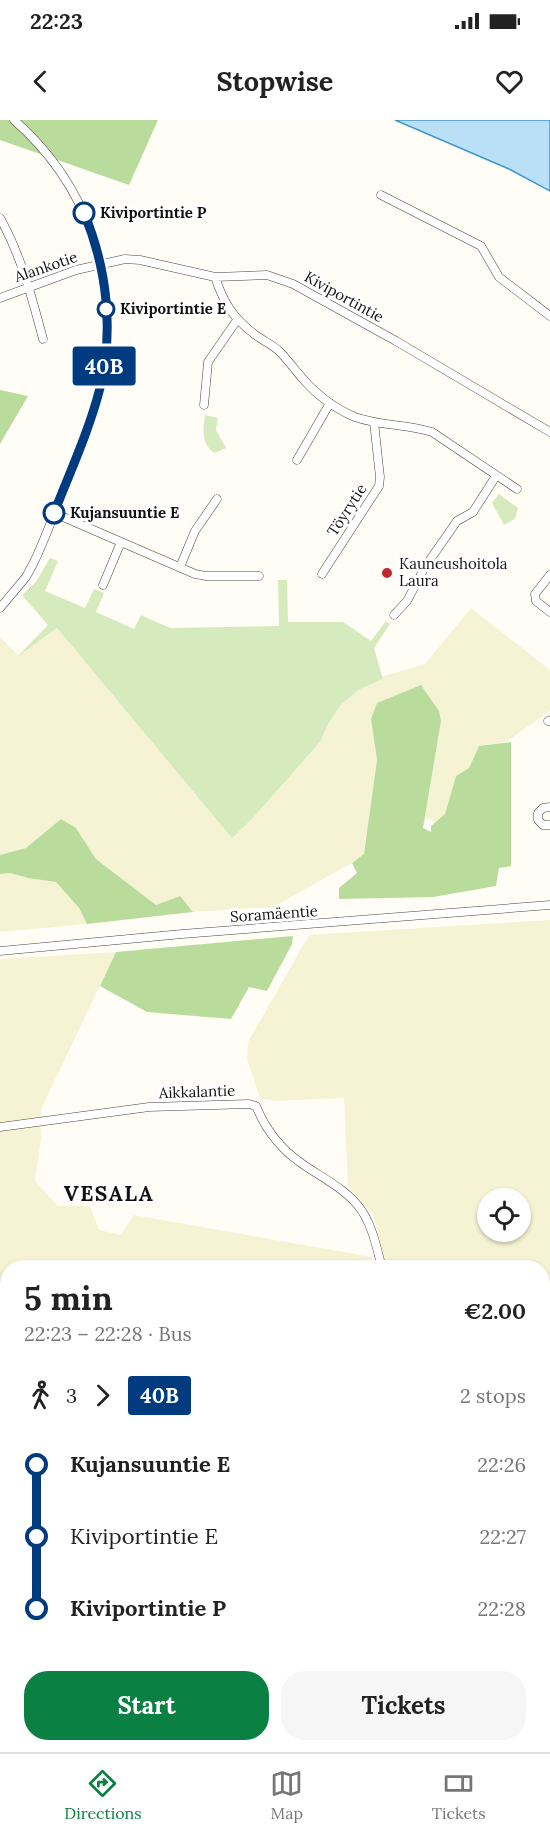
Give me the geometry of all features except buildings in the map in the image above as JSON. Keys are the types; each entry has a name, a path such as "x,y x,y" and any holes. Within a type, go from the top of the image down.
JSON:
{"street":[{"path":"0,608 15,591 33,564 54,513 95,404 103,373 107,324 101,264 89,225 74,191 44,149 14,120"},
{"path":"381,195 481,246 499,277 550,316"},
{"path":"0,218 28,286 43,339"},
{"name":"Kiviportintie","path":"101,264 125,259 140,260 215,277 267,275 292,284 550,432"},
{"name":"Alankotie","path":"0,298 28,286 101,264"},
{"path":"215,277 223,298 237,320 278,350 305,382 330,403 354,416 374,422 420,428 432,432 517,489"},
{"path":"204,405 208,362 237,320"},
{"path":"297,460 330,403"},
{"name":"Töyrytie","path":"322,574 379,486 374,422"},
{"path":"394,615 407,601 424,567 457,521 473,512 496,476"},
{"path":"180,567 195,531 217,499"},
{"path":"54,513 195,574 260,576"},
{"path":"103,585 121,542"},
{"path":"550,575 535,594 536,601 550,612"},
{"path":"550,807 543,808 538,813 538,820 543,825 550,825"},
{"name":"Soramäentie","path":"0,951 550,905"},
{"name":"Aikkalantie","path":"0,1127 149,1107 249,1104 256,1106 267,1128 288,1152 299,1162 337,1186 362,1211 369,1224 380,1260"}],"shaded area":[{"path":"471,608 550,670 550,711 506,742 479,746 469,768 456,776 445,814 435,823 425,816 441,721 371,719 377,760 364,855 273,907 193,912 180,897 156,905 96,859 76,828 61,819 26,848 0,855 0,637 18,655 57,628 232,837 253,818 320,742 340,706 358,690 383,679 383,676 425,664"},
{"path":"10,873 56,882 79,908 87,924 0,932 0,874"},
{"path":"550,920 550,1260 385,1260 373,1214 348,1187 344,1098 275,1101 260,1098 247,1059 248,1042 309,935"},
{"path":"116,952 42,1107 41,1140 35,1181 58,1206 90,1206 99,1230 121,1235 134,1215 372,1257 373,1260 0,1260 0,959"}],"green space":[{"path":"0,120 158,120 129,185 0,140"},
{"path":"0,390 28,396 0,444"},
{"path":"205,415 218,418 216,430 226,448 214,453 207,445 204,431"},
{"path":"499,494 518,508 515,519 504,525 492,503"},
{"path":"50,558 58,561 45,591 85,608 94,589 104,593 96,612 134,629 141,615 170,628 279,626 278,580 287,580 288,622 343,622 371,641 386,621 390,624 374,648 383,679 358,690 340,706 320,742 253,818 232,838 57,628 18,656 48,625 22,595 36,582"},
{"path":"421,685 439,711 441,721 423,828 431,832 431,826 445,814 456,776 469,768 479,746 511,742 511,866 499,868 496,886 433,897 339,899 339,888 357,873 352,863 364,854 377,760 371,719 377,703"},
{"path":"61,819 76,828 96,859 156,905 180,896 193,912 87,924 79,908 56,882 10,873 0,874 0,855 26,848"},
{"path":"293,936 292,944 267,991 249,987 231,1019 147,1012 100,986 116,952"}],"water":[{"path":"395,120 550,120 550,191 509,169"}],"bus line":[{"name":"40B","path":"54,513 95,404 106,350 105,289 101,264 84,213"}],"place":[{"name":"Kiviportintie P","path":"84,213"},
{"name":"Kiviportintie E","path":"106,309"},
{"name":"Kujansuuntie E","path":"54,513"},
{"name":"Kauneushoitola Laura","path":"387,573"}],"district":[{"name":"VESALA","path":"109,1194"}]}
